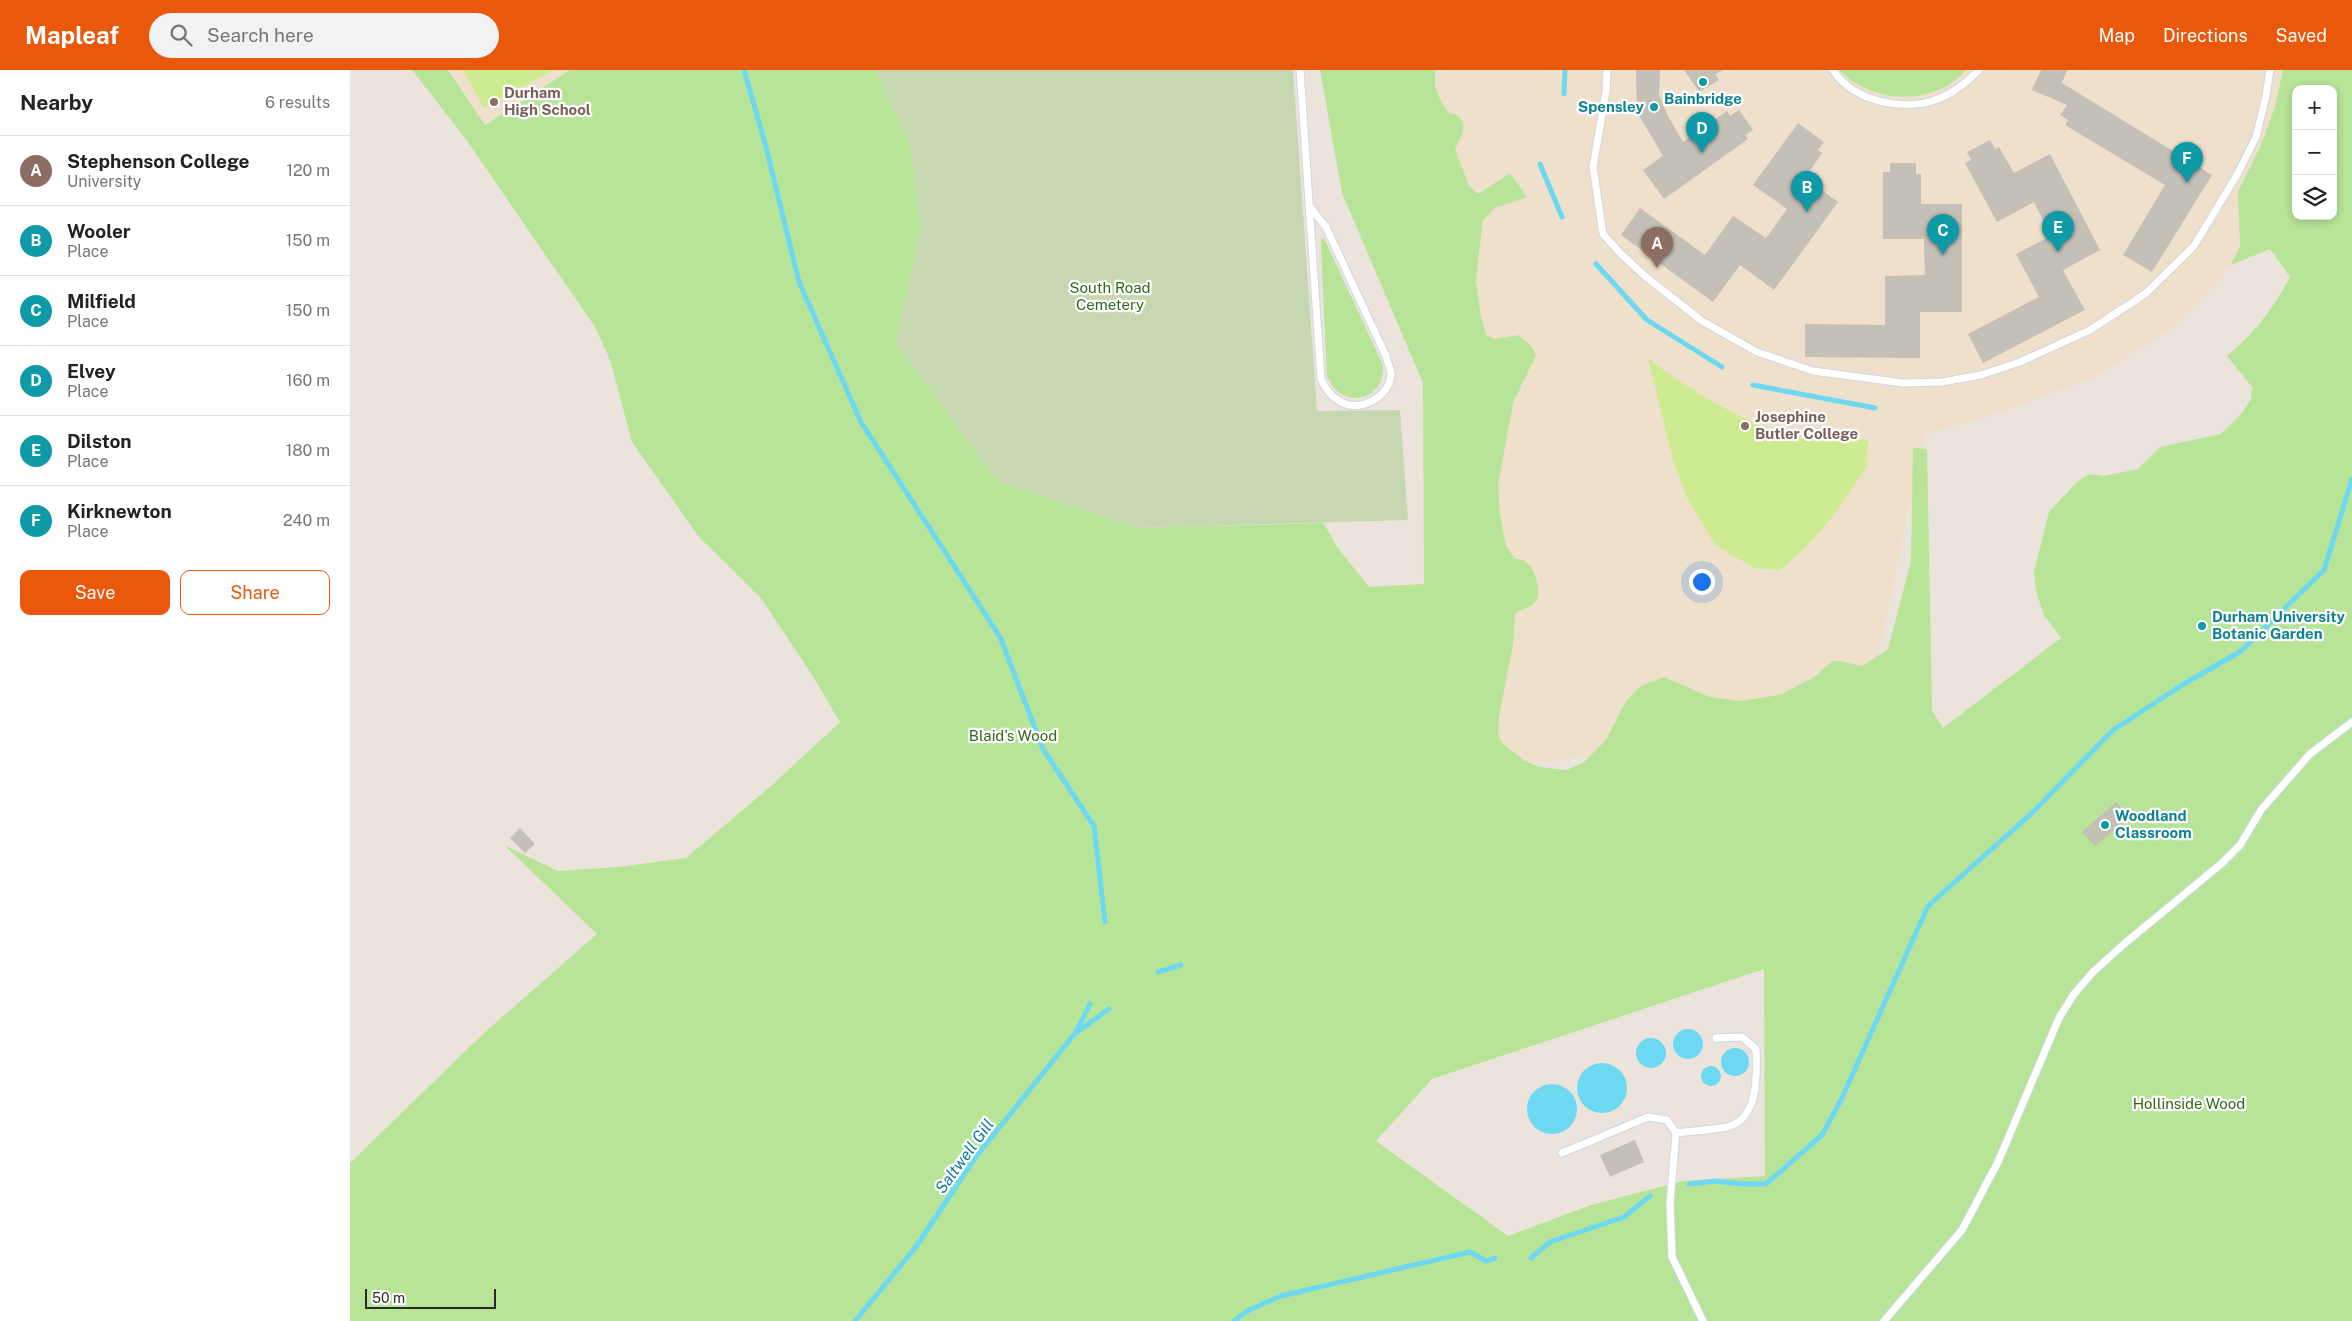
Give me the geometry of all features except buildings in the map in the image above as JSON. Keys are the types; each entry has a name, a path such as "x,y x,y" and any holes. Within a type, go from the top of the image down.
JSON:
{"lane":[{"path":"1300,70 1321,379 1330,394 1341,403 1353,407 1369,403 1387,386 1391,374 1386,356 1326,227 1310,207"},
{"path":"1607,70 1606,92 1593,167 1603,234 1621,254 1646,277 1702,321 1757,352 1813,371 1902,383 1942,382 1981,375 2020,362 2090,330 2145,294 2194,246 2238,173 2256,137 2270,70"},
{"path":"1833,70 1856,91 1879,101 1910,105 1937,100 1954,92 1979,70"},
{"path":"1884,1321 1962,1230 1998,1162 2059,1018 2074,994 2093,972 2124,944 2221,864 2240,845 2261,810 2310,754 2352,722"},
{"path":"1676,1133 1728,1126 1740,1121 1750,1110 1757,1074 1756,1049 1742,1037 1716,1038"},
{"path":"1562,1154 1648,1117 1667,1120 1676,1133 1670,1203 1672,1257 1703,1321"}],"shaded area":[{"name":"Durham High School","path":"448,70 570,70 485,125"},
{"name":"Josephine Butler College","path":"1403,70 2283,70 2275,107 2261,145 2238,192 2240,246 2231,265 2207,295 2177,325 2091,379 1986,417 1924,435 1866,718 1493,769"}],"green space":[{"path":"412,70 448,70 485,125 570,70 875,70 910,143 921,229 896,343 1138,528 1323,523 1338,548 1369,587 1424,584 1423,383 1342,193 1320,70 1436,70 1435,81 1439,97 1448,112 1456,115 1463,122 1463,132 1455,149 1469,186 1478,194 1510,173 1527,197 1495,208 1483,220 1476,280 1480,312 1486,335 1494,339 1519,335 1532,347 1536,355 1513,403 1498,485 1500,515 1506,546 1515,559 1524,560 1529,565 1535,575 1538,587 1537,598 1533,604 1515,614 1513,644 1499,717 1498,734 1502,743 1525,761 1540,767 1567,770 1584,762 1606,740 1626,701 1641,686 1664,677 1710,697 1739,701 1780,695 1816,676 1832,661 1862,666 1888,649 1911,561 1913,448 1927,449 1932,710 1943,728 2061,638 2044,615 2036,591 2034,572 2049,512 2078,481 2089,474 2104,476 2138,469 2160,447 2221,434 2243,412 2251,399 2252,387 2227,356 2263,320 2290,277 2270,249 2231,265 2240,246 2238,192 2261,145 2275,107 2283,70 2352,70 2352,1321 350,1321 350,1163 484,1033 597,934 504,845 558,871 618,867 686,858 771,786 840,722 811,673 761,598 699,537 632,442 610,360 595,327 465,138","holes":["1764,969 1765,1176 1683,1181 1591,1205 1508,1236 1376,1141 1432,1079"]},
{"path":"463,70 554,70 484,108"},
{"name":"South Road Cemetery","path":"875,70 1293,70 1317,411 1400,410 1408,520 1138,528 997,481 896,343 921,229 910,143"},
{"path":"1839,70 1966,70 1952,82 1937,90 1903,97 1885,95 1869,90"},
{"path":"1324,238 1383,365 1382,378 1377,387 1370,394 1361,398 1351,398 1342,394 1334,387 1327,376 1321,246 1321,240"},
{"path":"1648,358 1704,397 1750,421 1773,430 1814,441 1835,442 1868,439 1866,468 1831,519 1800,553 1780,570 1754,568 1715,545 1686,496 1673,460"}],"water":[{"path":"1688,1029 1699,1033 1703,1044 1699,1055 1688,1059 1677,1055 1673,1044 1677,1033"},
{"path":"1651,1038 1662,1042 1666,1053 1662,1064 1651,1068 1640,1064 1636,1053 1640,1042"},
{"path":"1735,1048 1745,1052 1749,1062 1745,1072 1735,1076 1725,1072 1721,1062 1725,1052"},
{"path":"1597,1063 1607,1063 1620,1070 1627,1083 1627,1093 1620,1106 1607,1113 1597,1113 1588,1109 1581,1102 1577,1093 1577,1083 1581,1074 1588,1067"},
{"path":"1711,1066 1718,1069 1721,1076 1718,1083 1711,1086 1704,1083 1701,1076 1704,1069"},
{"path":"1547,1084 1557,1084 1570,1091 1577,1104 1577,1114 1570,1127 1557,1134 1547,1134 1538,1130 1531,1123 1527,1114 1527,1104 1531,1095 1538,1088"}],"waterway":[{"path":"744,70 765,143 799,282 861,422 1000,637 1043,749 1094,826 1105,922"},
{"path":"1564,94 1565,70"},
{"path":"1540,164 1562,217"},
{"path":"1596,264 1647,320 1722,367"},
{"path":"1753,385 1875,408"},
{"path":"1689,1184 1716,1181 1766,1184 1822,1135 1841,1100 1928,906 2033,812 2113,730 2179,687 2241,651 2324,570 2352,479"},
{"path":"1158,972 1181,965"},
{"name":"Saltwell Gill","path":"855,1321 915,1248 975,1158 1076,1032 1090,1004"},
{"path":"1077,1032 1109,1009"},
{"path":"1531,1258 1550,1242 1624,1217 1650,1196"},
{"path":"1234,1321 1249,1310 1281,1296 1470,1252 1486,1261 1495,1258"}],"place":[{"name":"Bainbridge","path":"1703,82"},
{"name":"Durham High School","path":"494,102"},
{"name":"Spensley","path":"1654,107"},
{"name":"Elvey","path":"1702,153"},
{"name":"Kirknewton","path":"2187,183"},
{"name":"Wooler","path":"1807,212"},
{"name":"Dilston","path":"2058,252"},
{"name":"Milfield","path":"1943,255"},
{"name":"Stephenson College","path":"1657,268"},
{"name":"Josephine Butler College","path":"1745,426"},
{"name":"Durham University Botanic Garden","path":"2202,626"},
{"name":"Woodland Classroom","path":"2105,825"}],"park label":[{"name":"Blaid's Wood","path":"1013,736"},
{"name":"Hollinside Wood","path":"2189,1104"}]}
